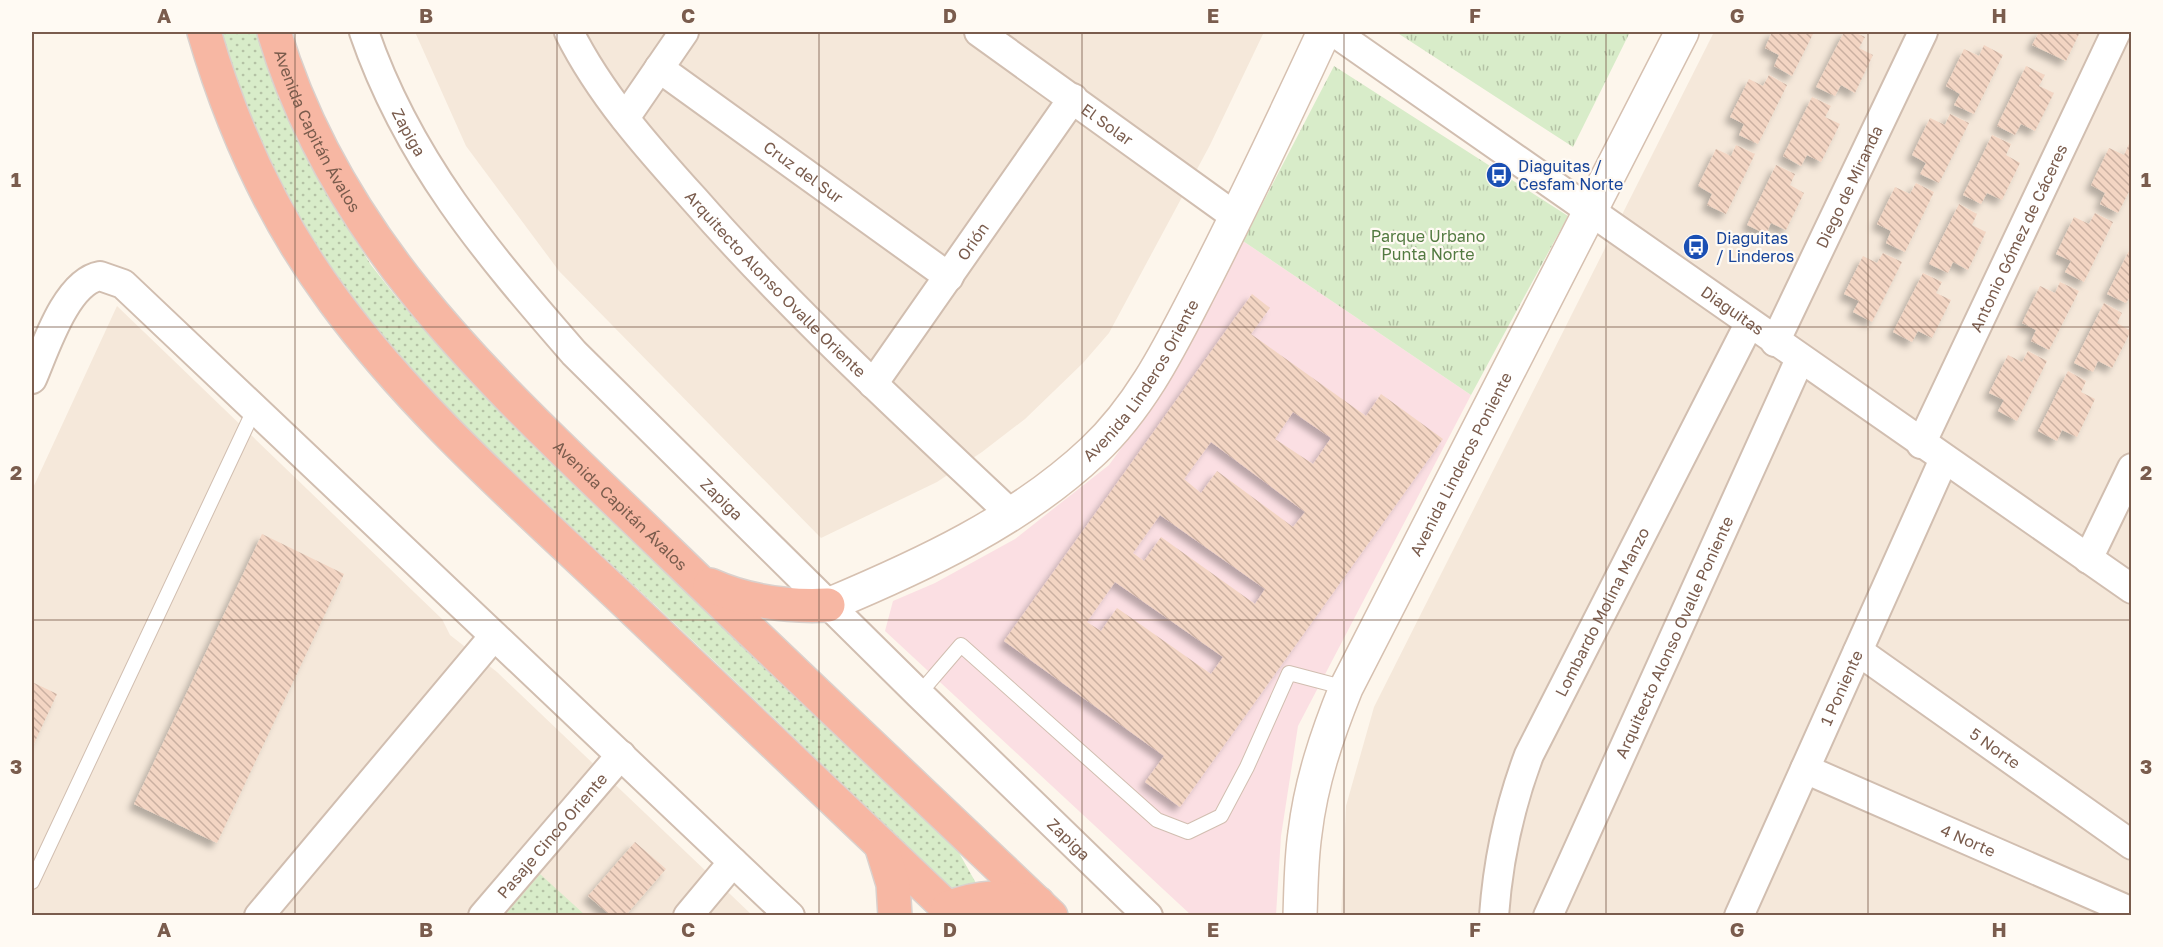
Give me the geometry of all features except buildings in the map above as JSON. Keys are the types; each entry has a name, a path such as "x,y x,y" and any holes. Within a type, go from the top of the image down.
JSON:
{"highway":[{"path":"204,32 231,112 267,192 307,262 364,340 475,459 880,843 948,913 969,900 992,896 1016,897 1045,909"},
{"name":"Avenida Capitán Ávalos","path":"274,32 291,83 326,162 350,202 406,283 474,362 1045,909"},
{"path":"698,579 728,592 761,601 783,605 828,605"},
{"path":"880,843 893,884 895,915"}],"street":[{"name":"Zapiga","path":"364,32 399,116 429,171 521,292 629,410 1148,915"},
{"name":"Arquitecto Alonso Ovalle Oriente","path":"569,32 585,63 625,118 738,250 873,384 1010,513"},
{"path":"625,118 684,32"},
{"name":"El Solar","path":"979,32 1236,217"},
{"name":"Avenida Linderos Oriente","path":"828,605 938,555 1010,513 1059,480 1095,450 1141,395 1161,364 1236,217 1324,32"},
{"name":"Diaguitas","path":"1334,32 1749,324 2132,589"},
{"name":"Avenida Linderos Poniente","path":"1300,915 1305,834 1311,797 1319,762 1346,688 1682,32"},
{"name":"Diego de Miranda","path":"1776,342 1923,32"},
{"name":"Antonio Gómez de Cáceres","path":"1933,452 2116,32"},
{"name":"Cruz del Sur","path":"659,68 949,277"},
{"name":"Orión","path":"873,384 1073,98"},
{"path":"32,379 74,291 86,280 100,276 123,284 790,915"},
{"name":"Lombardo Molina Manzo","path":"1494,915 1496,881 1507,824 1529,755 1749,324"},
{"name":"Arquitecto Alonso Ovalle Poniente","path":"1548,915 1800,359"},
{"name":"1 Poniente","path":"1739,915 1858,651 1933,452"},
{"path":"2088,559 2132,468"},
{"path":"258,915 494,636"},
{"name":"5 Norte","path":"1858,651 2132,845"},
{"name":"Pasaje Cinco Oriente","path":"483,915 621,755"},
{"name":"4 Norte","path":"1805,769 2132,912"},
{"path":"688,915 733,862"}],"lane":[{"path":"32,882 255,408"},
{"path":"919,694 961,645 1157,820 1188,832 1221,816 1247,767 1289,673 1346,688"}],"shaded area":[{"path":"415,32 1264,32 1210,145 1109,333 1083,363 1025,419 982,452 937,482 821,538 559,271 466,146"},
{"path":"1714,32 2131,32 2131,915 1341,916 1346,806 1374,707"},
{"path":"1243,241 1471,395 1298,726 1281,836 1276,915 1191,915 885,631 893,601 935,583 1015,539 1109,465 1159,396"},
{"path":"117,306 442,619 450,635 497,672 752,915 32,916 32,490"}],"green space":[{"path":"221,32 256,32 292,127 315,174 371,265 433,340 527,438 953,842 986,901 1001,915 978,915 695,643 478,439 396,351 358,304 324,256 292,203 252,119"},
{"path":"1396,32 1630,32 1573,147"},
{"name":"Parque Urbano Punta Norte","path":"1334,66 1568,216 1471,395 1243,241"},
{"path":"540,874 585,915 505,915"}],"place":[{"name":"Diaguitas / Cesfam Norte","path":"1499,175"},
{"name":"Diaguitas / Linderos","path":"1696,247"}]}
